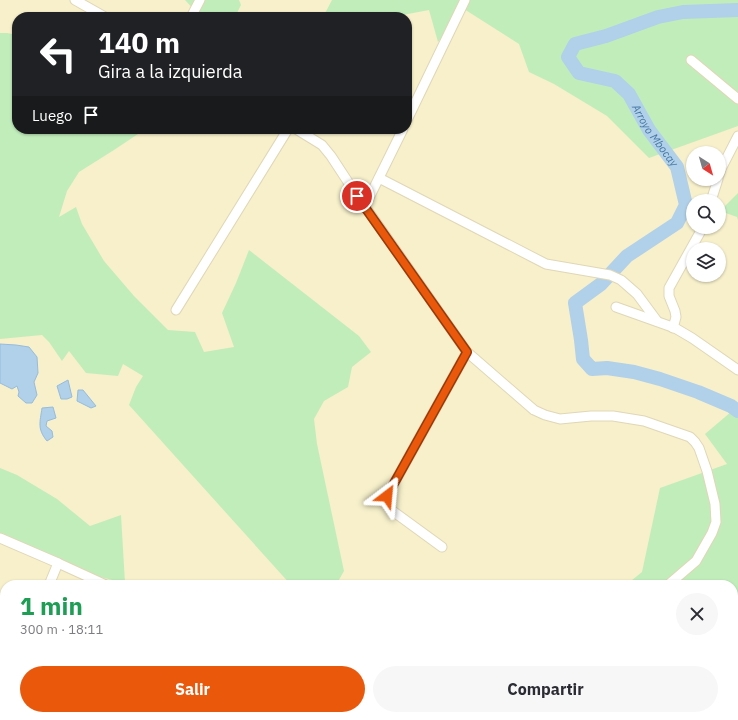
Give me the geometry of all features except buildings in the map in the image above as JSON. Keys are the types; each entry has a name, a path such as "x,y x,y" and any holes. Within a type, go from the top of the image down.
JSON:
{"street":[{"path":"75,0 96,12"},
{"path":"194,12 200,0"},
{"path":"412,110 465,0"},
{"path":"691,60 738,99"},
{"path":"176,310 285,134"},
{"path":"304,134 322,145 331,156 467,352 534,410 560,419 591,416 613,416 644,421 690,437 695,442 699,448 707,471 715,504 716,522 712,533 696,561 674,580"},
{"path":"365,206 401,134"},
{"path":"726,159 738,136"},
{"path":"379,178 546,264 610,275 621,280 637,294 657,321"},
{"path":"673,328 676,311 669,296 669,288 699,234"},
{"path":"616,307 673,328 692,338 738,370"},
{"path":"442,547 390,509 387,496 467,352"},
{"path":"0,538 95,580"},
{"path":"51,580 58,563"}],"shaded area":[{"path":"0,0 738,0 738,580 0,580"}],"green space":[{"path":"185,0 239,0 241,5 238,12 196,12"},
{"path":"332,0 738,0 738,126 649,158 607,116 554,84 529,72 519,44 464,9 438,42 429,10 412,13 412,12 326,12"},
{"path":"0,33 7,33 12,34 12,134 138,134 79,172 67,191 59,217 76,207 82,224 104,261 134,296 168,330 195,332 204,352 234,347 222,313 249,250 359,336 371,352 352,367 348,387 324,401 314,419 317,444 344,571 339,580 286,580 129,405 136,387 143,376 123,364 118,376 86,373 69,351 62,361 49,342 42,335 0,339"},
{"path":"738,193 738,220 737,217 726,213 726,205"},
{"path":"738,406 738,580 632,580 642,572 660,488 727,464 705,434"},
{"path":"0,468 17,475 57,499 90,526 121,515 125,580 112,580 75,571 0,540"}],"water":[{"path":"0,344 29,347 37,357 38,373 34,382 37,395 32,403 26,403 18,396 19,392 17,386 12,389 0,383"},
{"path":"68,380 72,397 61,399 57,386"},
{"path":"78,390 83,390 96,406 91,408 77,401"},
{"path":"53,407 56,418 47,421 46,426 52,431 53,437 47,441 40,429 42,408"}],"waterway":[{"name":"Arroyo Mbocay","path":"738,10 683,12 658,17 606,36 575,44 568,57 579,73 615,81 629,94 649,130 677,167 686,205 677,223 627,256 601,284 575,303 583,359 592,369 607,368 634,372 660,379 698,392 731,406 738,411"}],"route":[{"path":"357,196 467,352 387,496"}]}
